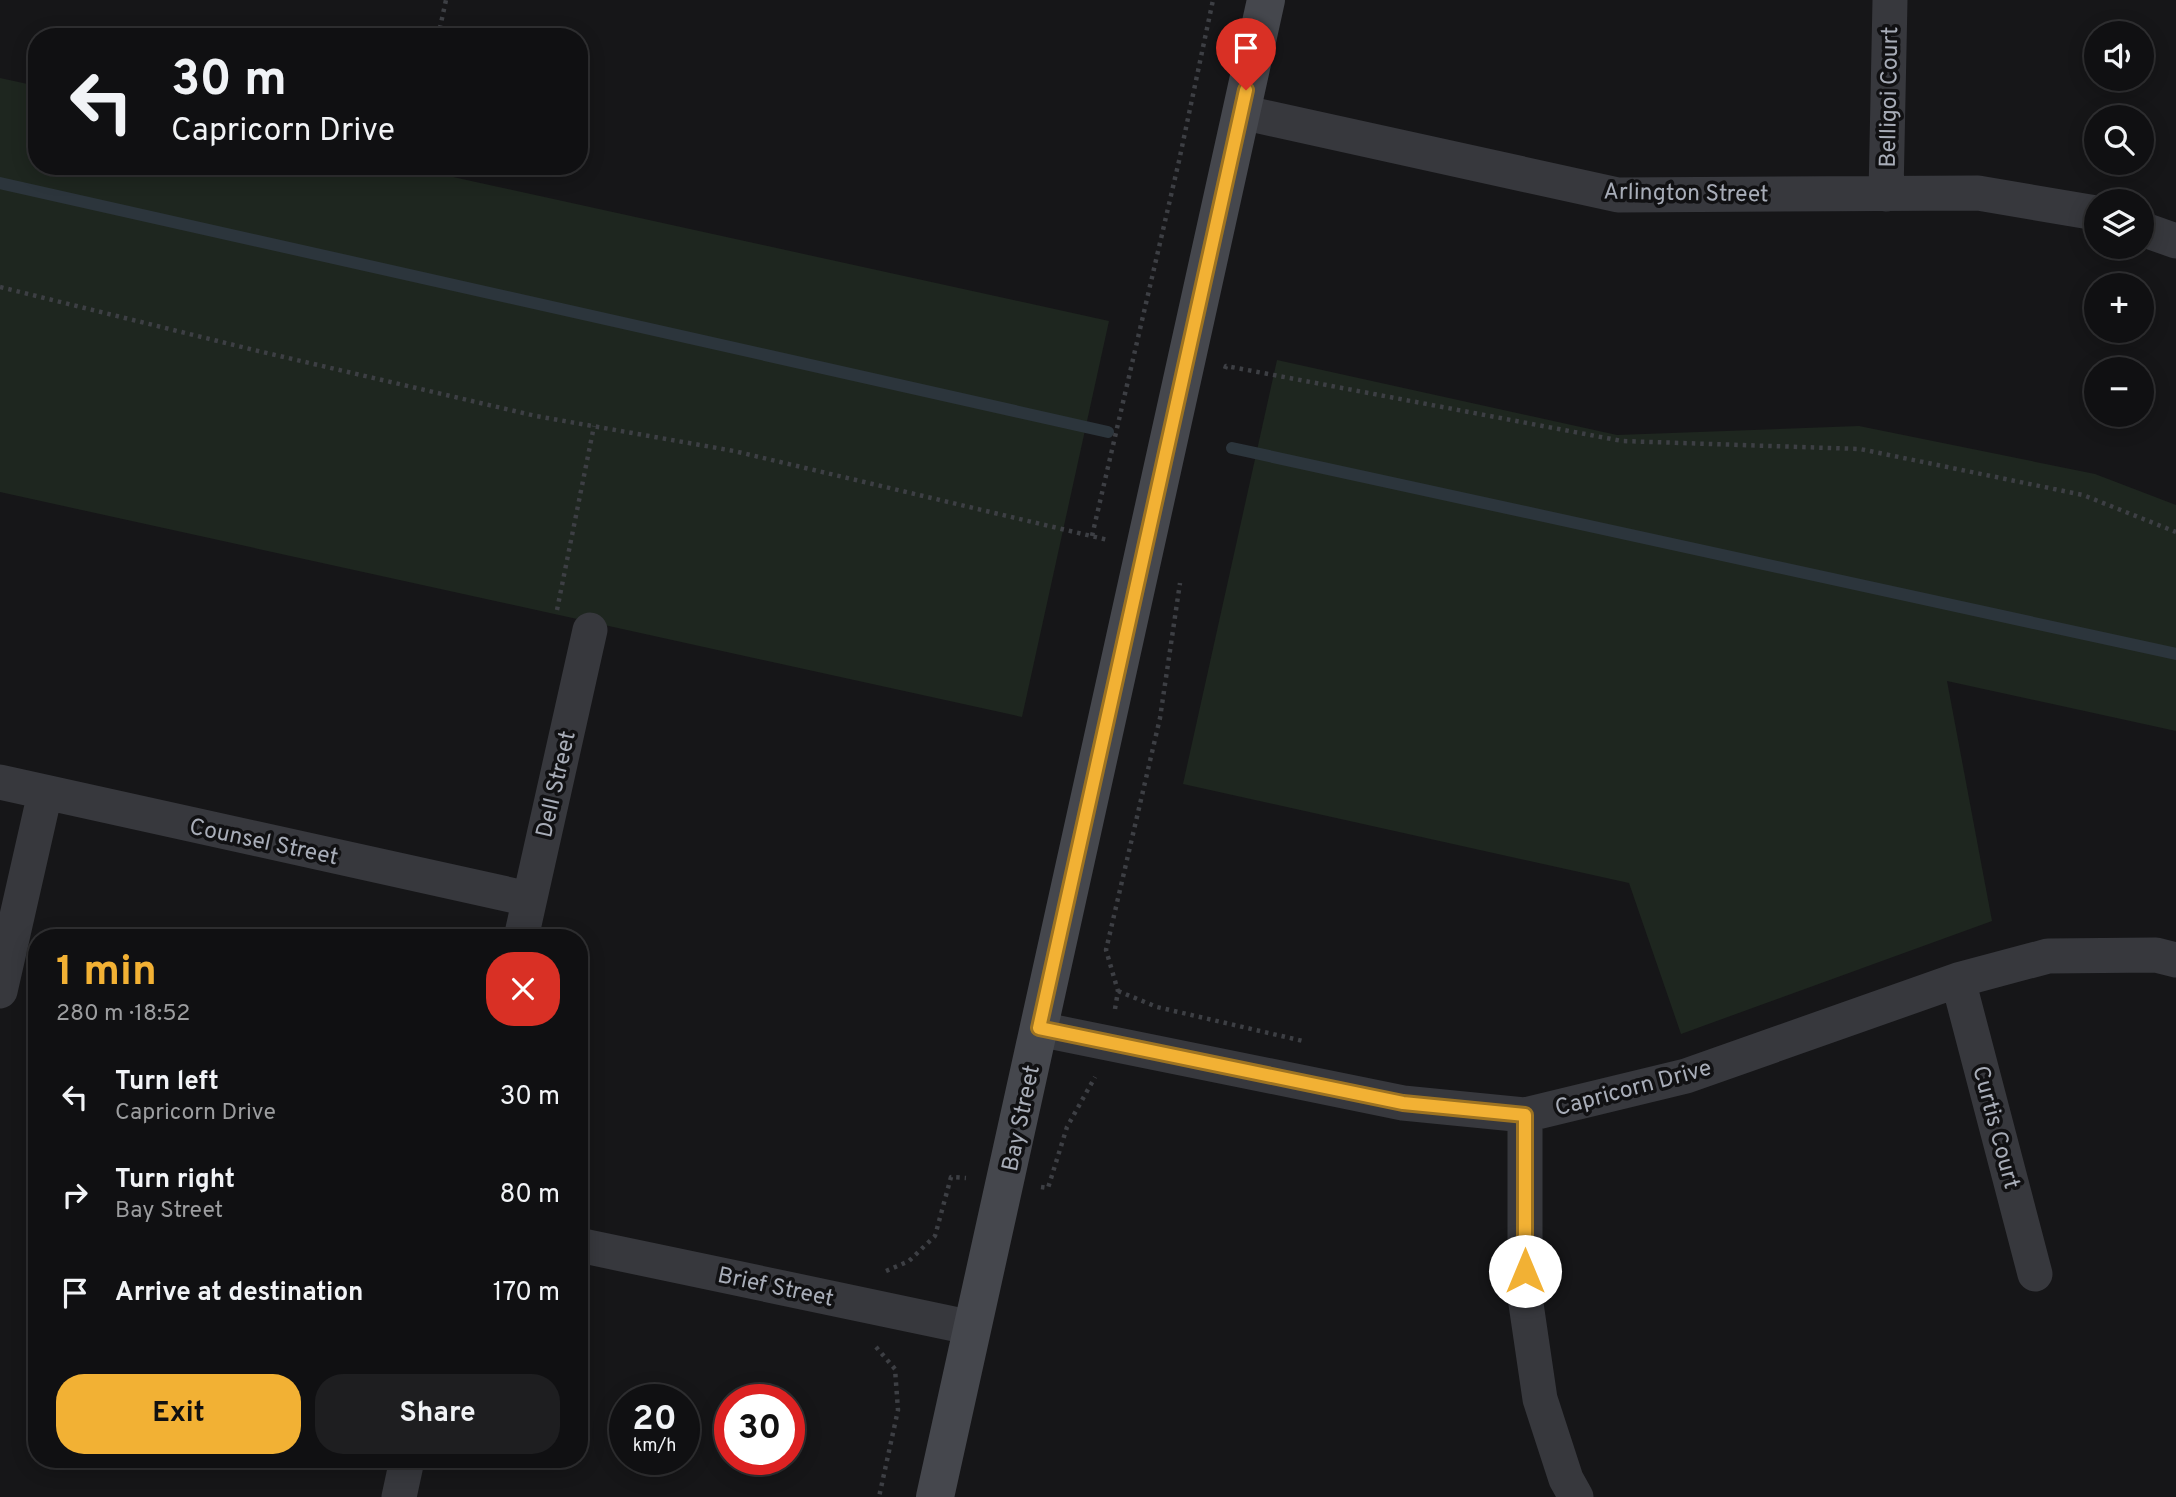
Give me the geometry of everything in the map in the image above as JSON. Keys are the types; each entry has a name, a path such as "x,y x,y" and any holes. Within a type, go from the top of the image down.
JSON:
{"street":[{"name":"Bay Street","path":"935,1497 1266,0"},
{"name":"Belligoi Court","path":"1886,194 1890,0"},
{"name":"Arlington Street","path":"1241,112 1618,195 1978,193 2084,212"},
{"path":"2154,233 2176,241"},
{"name":"Dell Street","path":"523,929 590,631"},
{"name":"Counsel Street","path":"0,782 529,900"},
{"path":"0,992 46,793"},
{"name":"Capricorn Drive","path":"1039,1028 1403,1103 1525,1115 1686,1076 1958,980 2048,956 2156,955 2176,960"},
{"name":"Curtis Court","path":"1958,980 2035,1274"},
{"path":"1525,1115 1525,1297 1540,1399 1566,1479 1577,1497"},
{"name":"Brief Street","path":"588,1247 973,1328"},
{"path":"399,1497 405,1468"}],"path":[{"path":"440,28 446,0"},
{"path":"1092,536 1213,0"},
{"path":"0,286 254,350 523,412 734,451 1145,548"},
{"path":"1223,380 1226,366 1622,441 1860,449 2083,495 2176,532"},
{"path":"590,631 556,615 594,426"},
{"path":"1118,991 1157,1007 1311,1043"}],"shaded area":[{"path":"0,78 28,84 28,175 444,175 1109,321 1022,717 0,492"},
{"path":"1277,360 1617,435 1859,426 2095,474 2176,505 2176,731 1947,681 1992,921 1681,1034 1629,883 1183,784"}],"waterway":[{"path":"0,183 1108,432"},
{"path":"1232,448 2176,654"}],"route":[{"path":"1246,90 1039,1028 1403,1103 1525,1115 1525,1271"}]}
